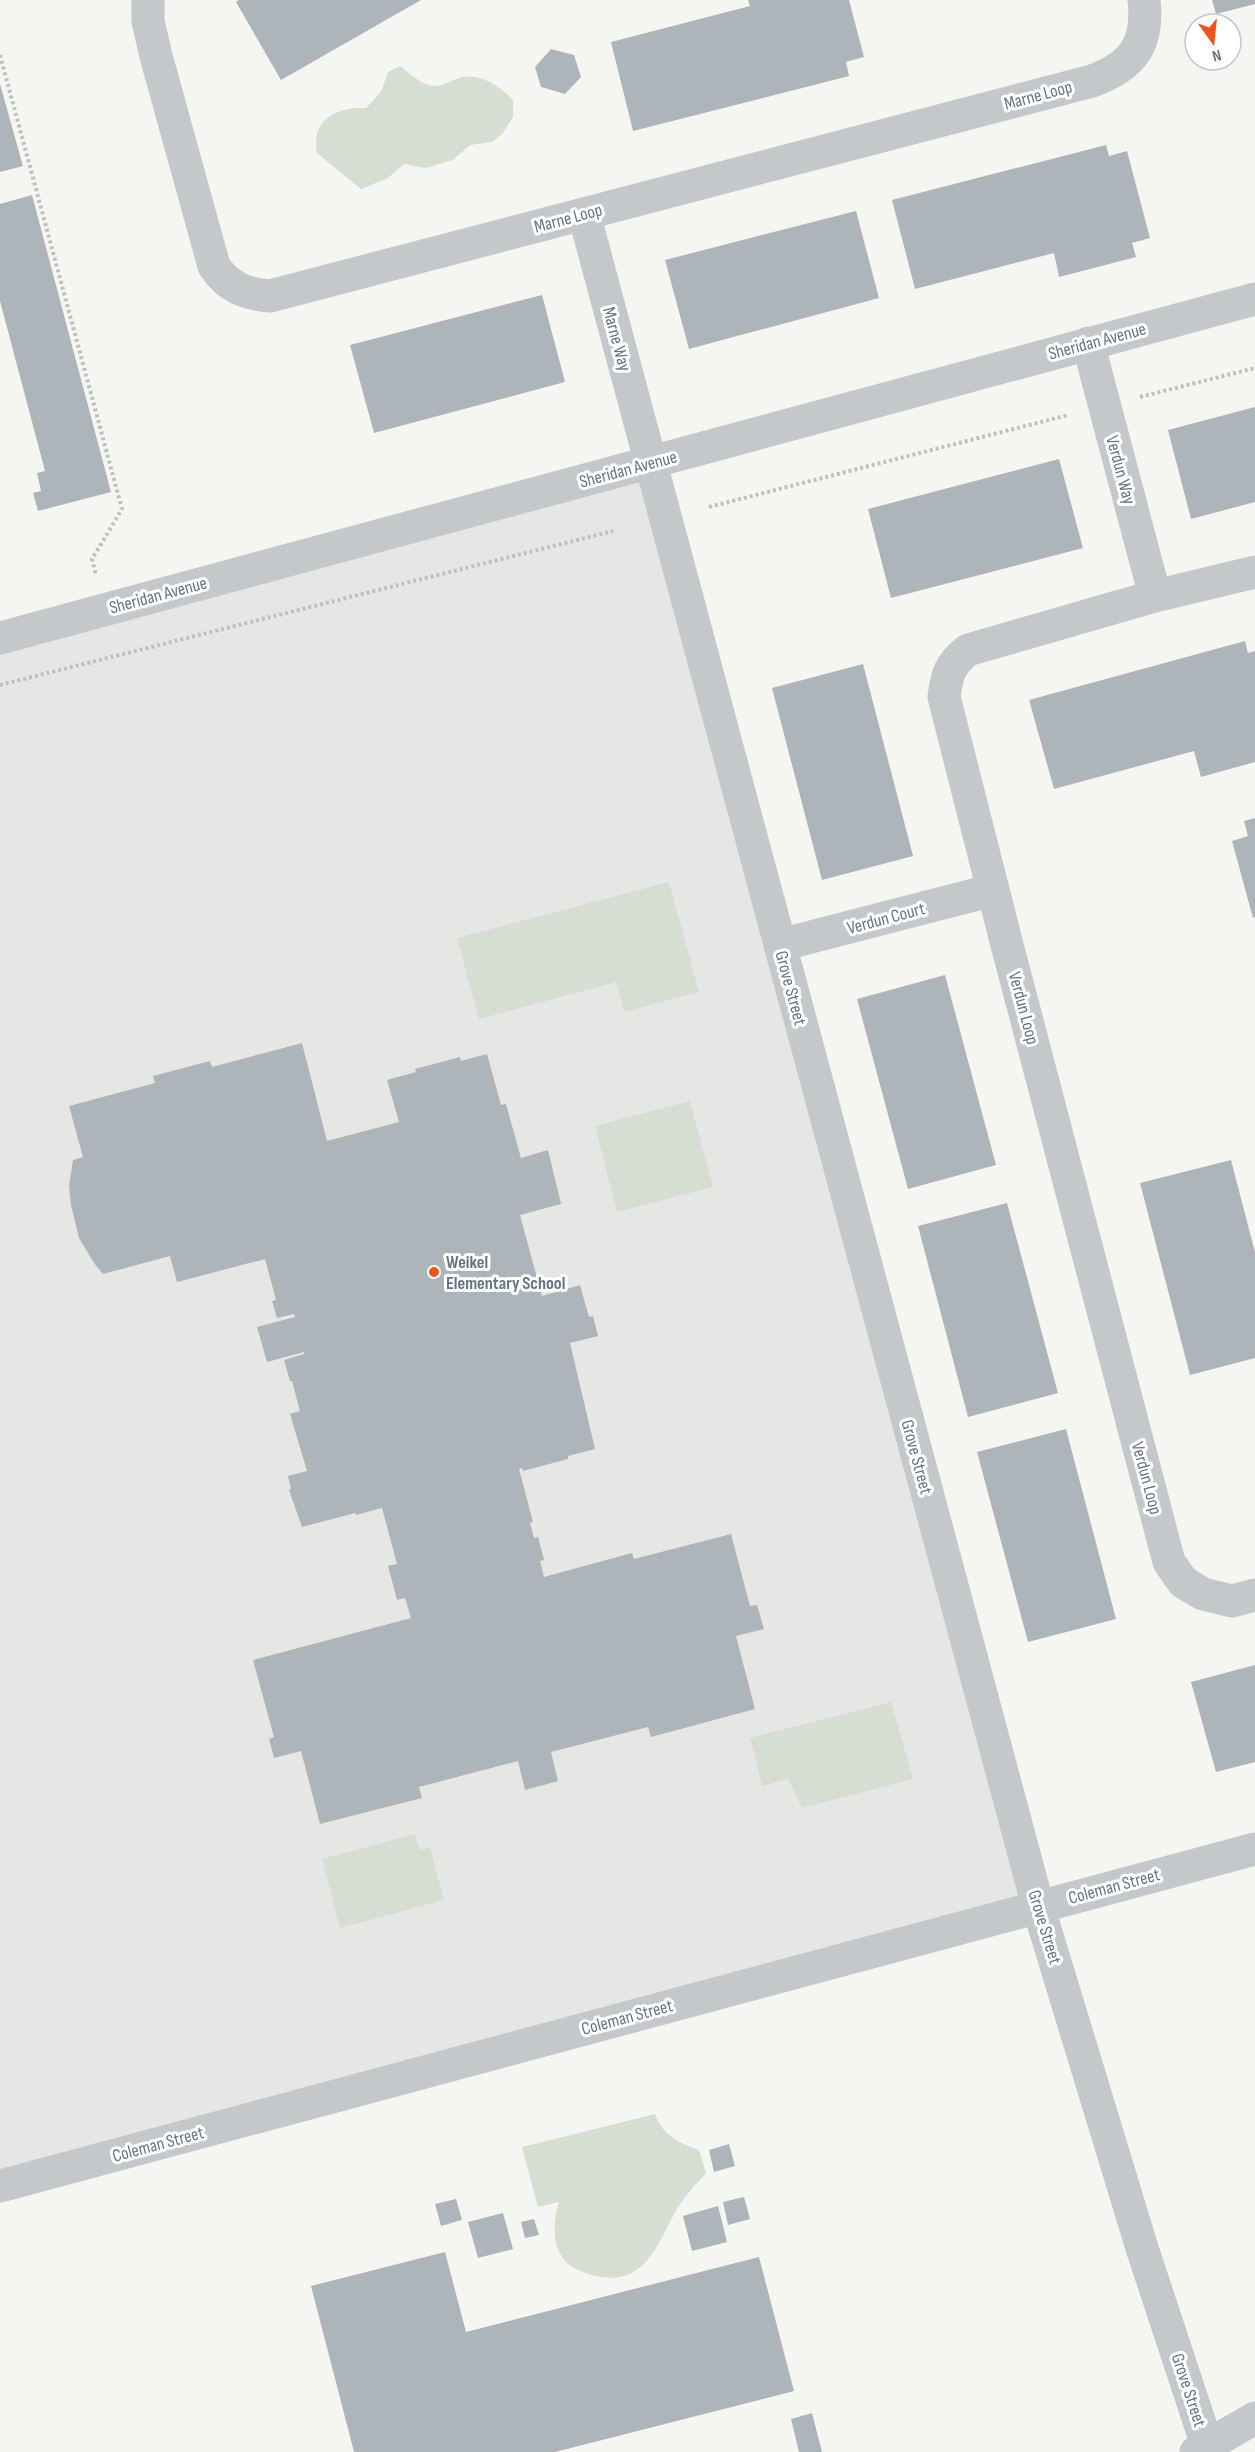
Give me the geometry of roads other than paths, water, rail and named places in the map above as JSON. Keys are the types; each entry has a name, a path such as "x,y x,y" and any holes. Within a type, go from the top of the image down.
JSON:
{"street":[{"name":"Marne Loop","path":"148,0 148,21 156,56 214,266 231,286 243,292 270,296 1106,76 1120,69 1138,47 1144,32 1144,0"},
{"name":"Marne Way","path":"584,214 651,463"},
{"name":"Sheridan Avenue","path":"0,638 1255,299"},
{"name":"Verdun Way","path":"1088,343 1155,597"},
{"name":"Grove Street","path":"651,463 1038,1906 1202,2449"},
{"name":"Verdun Loop","path":"1255,572 1155,597 968,650 954,661 946,680 944,696 1169,1562 1183,1582 1203,1594 1232,1601 1255,1595"},
{"name":"Verdun Court","path":"780,945 993,890"},
{"name":"Coleman Street","path":"0,2186 1255,1849"},
{"path":"1202,2449 1255,2418"}],"place":[{"name":"Weikel Elementary School","path":"434,1272"}]}
